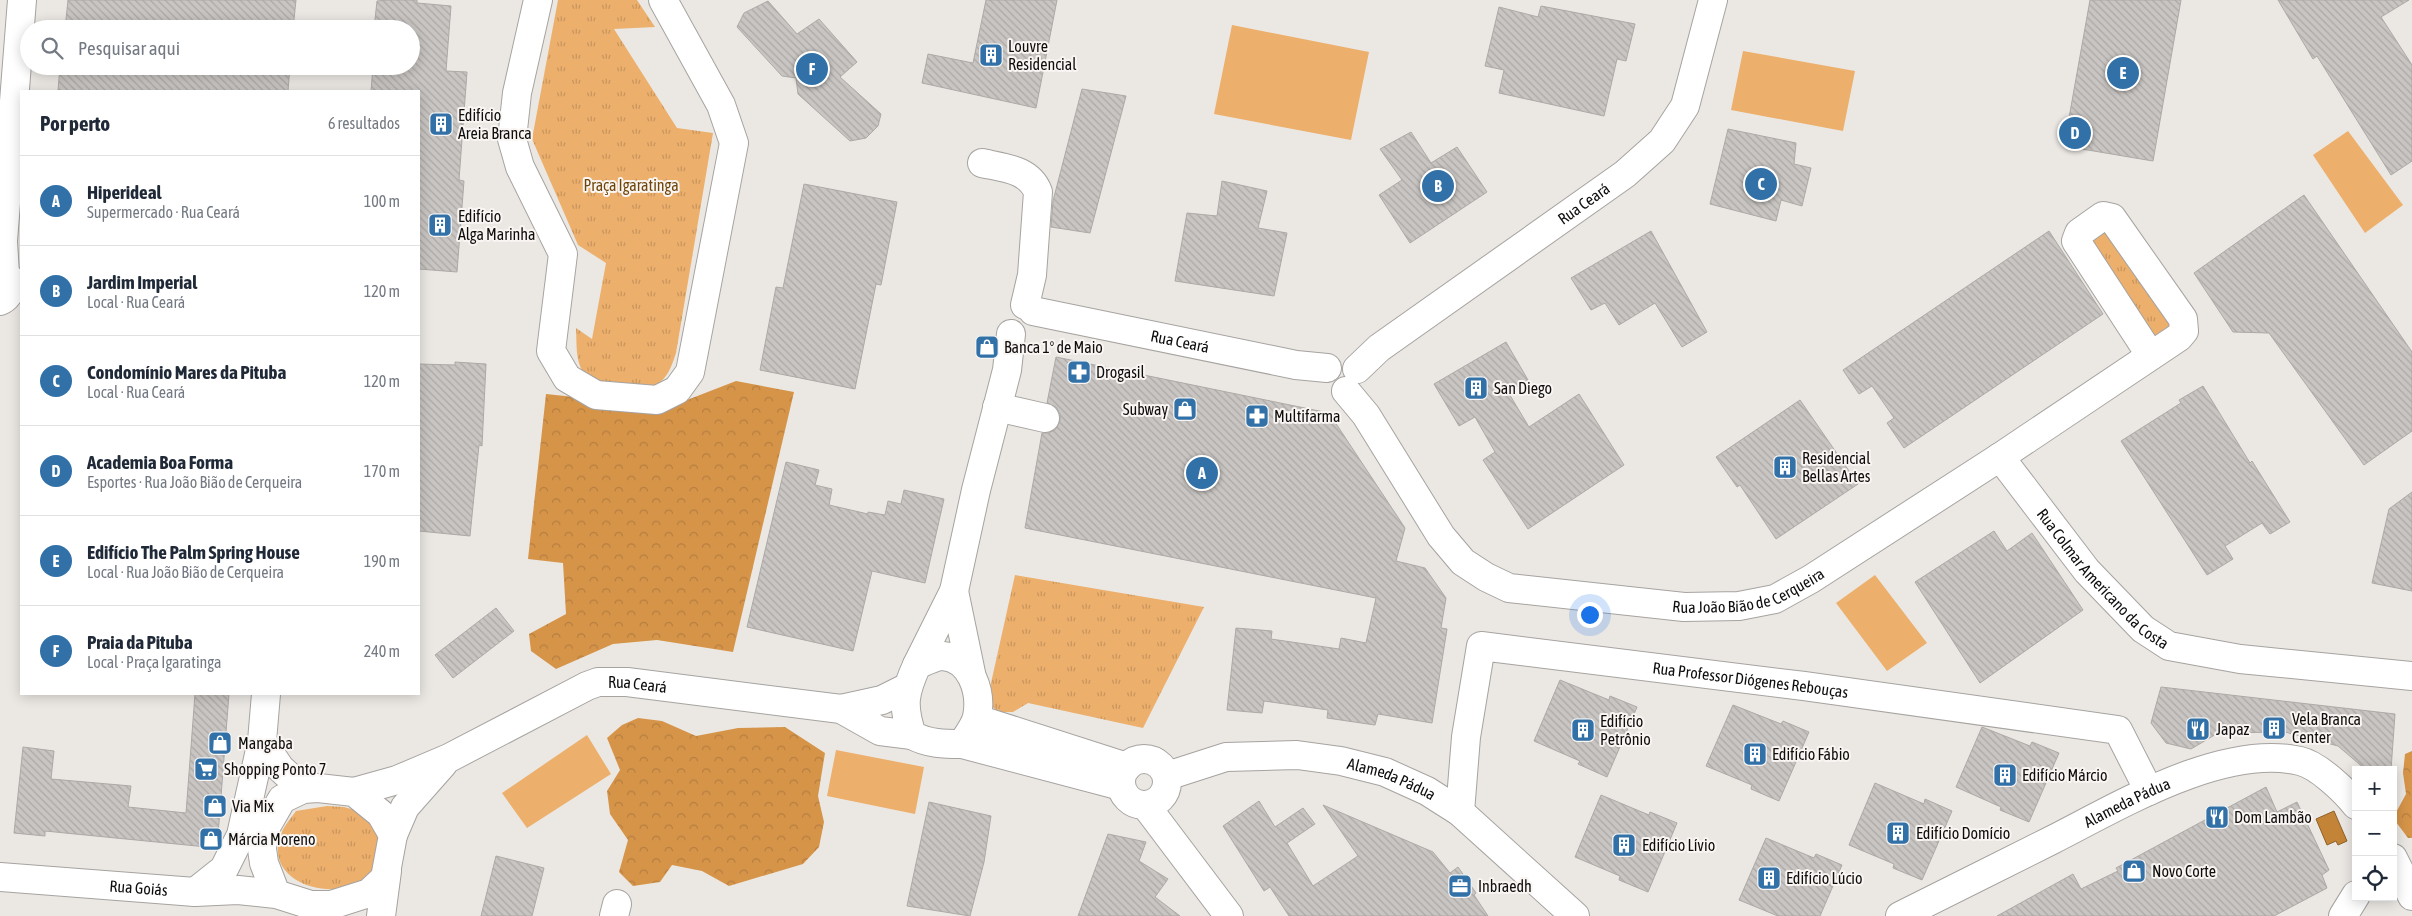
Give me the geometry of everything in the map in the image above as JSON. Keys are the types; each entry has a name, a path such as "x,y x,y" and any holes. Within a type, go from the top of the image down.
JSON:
{"street":[{"path":"21,20 22,0"},
{"path":"538,0 517,93 512,139 520,167 563,254 551,351 567,378 596,394 657,400 677,390 690,372 734,143 721,105 663,0"},
{"name":"Rua Ceará","path":"1025,322 1065,318 1343,376 1625,174 1662,141 1685,106 1713,0"},
{"path":"5,281 20,33"},
{"path":"982,163 1024,174 1034,182 1038,192 1032,275 1025,322 1007,370 997,407 976,490 954,591 911,677 905,705 912,735 920,740 942,744 962,744 1124,777"},
{"name":"Rua João Bião de Cerqueira","path":"1343,376 1442,536 1463,562 1486,577 1509,588 1684,607 1739,606 1775,599 1812,579 2180,337 2185,326 2112,218 2104,216 2079,233 2076,241 2151,356"},
{"path":"997,407 1044,418"},
{"name":"Rua Colmar Americano da Costa","path":"2000,457 2087,571 2143,629 2169,646 2240,659 2412,676"},
{"path":"954,591 979,700 977,719 962,744"},
{"name":"Rua Professor Diógenes Rebouças","path":"1460,812 1466,737 1481,646 1804,686 2118,730 2150,791"},
{"path":"911,677 941,656 956,659 972,673"},
{"name":"Rua Ceará","path":"354,792 397,780 449,758 576,690 598,682 627,682 841,709 882,700 911,677"},
{"path":"195,892 224,869 241,835 262,741 266,695"},
{"name":"Rua Ceará","path":"841,709 880,732 912,735"},
{"path":"977,719 1124,777"},
{"path":"262,741 280,768 303,789"},
{"name":"Alameda Pádua","path":"1167,776 1226,757 1297,756 1341,760 1385,772 1427,791 1460,812 1575,916"},
{"name":"Alameda Pádua","path":"1900,916 2150,791 2201,771 2267,757 2303,762 2342,788 2352,800"},
{"name":"Rua Ceará","path":"393,835 405,807 449,758"},
{"path":"1137,760 1150,760 1160,765 1167,776 1167,789 1158,801 1146,806 1134,804 1126,796 1124,777 1137,760"},
{"path":"381,916 385,878 393,835 381,814 354,792 318,788 303,789 282,799 263,832 262,849 264,863 276,894 334,911 369,893 385,878"},
{"path":"1146,806 1229,916"},
{"path":"2397,866 2412,896"},
{"name":"Rua Goiás","path":"0,877 195,892 238,890 276,894"},
{"path":"2343,916 2352,901"}],"green space":[{"name":"Praça Igaratinga","path":"558,0 637,0 655,27 614,29 677,128 713,133 676,353 664,379 650,387 619,386 598,381 584,373 579,363 576,328 592,339 606,263 578,245 532,139"},
{"path":"1232,25 1369,52 1351,140 1214,114"},
{"path":"1743,51 1855,71 1843,131 1731,110"},
{"path":"2348,131 2403,205 2365,233 2313,155"},
{"path":"2106,225 2181,333 2150,351 2077,244"},
{"path":"736,381 794,392 733,652 657,640 613,644 556,669 531,651 529,634 566,614 563,563 528,559 546,394 669,407"},
{"path":"1015,575 1204,607 1143,728 1028,703 1013,712 998,712 987,701"},
{"path":"1875,575 1927,643 1887,671 1836,603"},
{"path":"638,718 662,721 696,736 738,728 785,727 825,753 818,796 824,822 819,847 803,864 729,886 702,871 672,865 660,882 633,886 619,872 628,840 610,814 607,791 620,770 607,738 622,725"},
{"path":"587,735 611,774 527,828 502,793"},
{"path":"836,750 924,767 915,814 827,796"},
{"path":"2412,751 2412,838 2408,838 2397,823 2397,811 2406,794 2403,773 2405,754"},
{"path":"327,806 344,807 358,811 373,823 381,841 373,873 359,883 343,888 313,887 300,882 288,874 280,863 278,850 281,834 296,811"}],"shaded area":[{"path":"2334,811 2347,841 2338,845 2336,841 2327,845 2316,819"}],"building":[{"path":"68,0 296,0 294,20 66,20"},
{"path":"417,0 417,3 451,6 446,71 467,72 459,180 464,181 457,272 420,269 420,90 371,90 372,75 420,75 420,20 375,20 377,1"},
{"name":"Louvre Residencial","path":"986,0 1057,0 1036,108 922,83 928,54 973,63"},
{"path":"2090,0 2181,0 2153,161 2064,146"},
{"path":"2278,0 2409,0 2381,17 2412,65 2412,161 2391,175 2317,56 2313,59"},
{"path":"768,1 797,34 819,19 857,62 840,77 881,114 878,126 866,138 850,141 798,94 796,78 782,76 737,27 744,13"},
{"path":"1541,6 1635,24 1626,61 1617,59 1604,116 1499,93 1504,70 1485,66 1499,7 1538,17"},
{"path":"59,75 289,75 288,90 58,90"},
{"path":"1082,89 1126,96 1090,233 1051,227 1053,201"},
{"path":"1728,129 1796,143 1794,164 1811,168 1802,206 1781,200 1776,221 1710,204"},
{"path":"1411,132 1431,163 1457,147 1487,192 1410,243 1379,195 1402,180 1380,149"},
{"path":"1222,181 1267,191 1258,228 1287,233 1274,296 1175,281 1187,213 1217,216"},
{"path":"804,184 897,202 881,285 876,284 855,389 760,370 776,287 783,288"},
{"path":"2304,195 2412,352 2412,431 2364,465 2269,333 2233,332 2194,273"},
{"path":"1651,231 1707,332 1682,347 1655,303 1619,325 1605,303 1591,310 1571,278"},
{"path":"2049,231 2103,314 1904,448 1887,423 1894,418 1872,386 1859,394 1843,370"},
{"path":"1506,342 1528,380 1508,392 1529,427 1579,394 1624,465 1528,529 1483,460 1495,452 1475,417 1459,426 1434,384"},
{"path":"1056,357 1329,413 1405,528 1396,561 1425,568 1446,598 1441,628 1447,629 1432,723 1378,714 1375,725 1327,718 1328,710 1264,701 1262,713 1227,710 1236,628 1272,631 1271,639 1339,649 1341,638 1366,643 1376,598 1025,528 1042,433 1049,433 1056,429 1060,421 1060,414 1056,407 1047,403"},
{"path":"455,362 486,364 482,446 479,445 470,536 420,531 420,364 455,365"},
{"path":"2203,386 2250,463 2252,461 2290,522 2270,534 2262,523 2225,546 2233,559 2207,575 2121,441 2181,403 2179,400"},
{"name":"Residencial Bellas Artes","path":"1800,400 1858,484 1776,539 1740,485 1737,487 1716,457"},
{"path":"786,462 819,470 815,485 832,489 829,505 868,514 868,512 885,515 888,501 901,504 904,490 944,499 925,583 872,571 853,651 747,627"},
{"path":"2412,492 2412,591 2372,583 2389,509"},
{"path":"1994,531 2007,551 2032,533 2083,610 1980,683 1915,582"},
{"path":"496,608 514,631 453,678 435,655"},
{"name":"Edifício Petrônio","path":"1560,680 1609,700 1610,696 1637,707 1607,777 1578,764 1580,761 1534,741"},
{"name":"Vela Branca Center","path":"2161,687 2395,714 2391,766 2361,766 2338,746 2285,732 2218,733 2191,749 2166,743 2151,723"},
{"path":"195,695 229,695 217,848 45,831 45,836 14,833 23,747 54,751 51,779 131,786 128,807 186,813"},
{"name":"Edifício Fábio","path":"1733,705 1781,724 1783,721 1809,732 1779,801 1751,789 1752,785 1706,766"},
{"name":"Edifício Márcio","path":"1982,727 2030,746 2032,742 2059,753 2029,822 2000,810 2001,807 1956,787"},
{"name":"Edifício Domício","path":"1875,783 1924,804 1925,799 1952,811 1922,880 1893,868 1894,864 1849,845"},
{"path":"2266,787 2277,812 2297,802 2329,870 2322,875 2327,888 2274,916 1997,916 2073,874 2081,889 2118,871 2116,868"},
{"name":"Edifício Lívio","path":"1601,795 1649,815 1650,812 1677,823 1648,892 1619,880 1620,876 1575,857"},
{"path":"1259,801 1275,827 1303,808 1315,824 1287,843 1313,886 1358,856 1323,805 1433,852 1450,873 1458,867 1476,893 1474,895 1488,916 1289,916 1270,887 1264,891 1223,826"},
{"path":"929,802 991,816 984,862 970,916 907,906"},
{"path":"1108,834 1146,842 1139,861 1168,879 1155,897 1180,916 1078,916"},
{"name":"Edifício Lúcio","path":"1766,838 1814,858 1816,854 1842,865 1820,916 1778,916 1739,900"},
{"path":"496,856 544,868 532,916 481,916"}],"place":[{"name":"Louvre Residencial","path":"991,55"},
{"name":"Praia da Pituba","path":"812,69"},
{"name":"Edifício The Palm Spring House","path":"2123,73"},
{"name":"Edifício Areia Branca","path":"441,124"},
{"name":"Academia Boa Forma","path":"2075,133"},
{"name":"Condomínio Mares da Pituba","path":"1761,184"},
{"name":"Jardim Imperial","path":"1438,186"},
{"name":"Edifício Alga Marinha","path":"440,225"},
{"name":"Banca 1° de Maio","path":"987,347"},
{"name":"Drogasil","path":"1079,372"},
{"name":"San Diego","path":"1476,388"},
{"name":"Subway","path":"1185,409"},
{"name":"Multifarma","path":"1257,416"},
{"name":"Residencial Bellas Artes","path":"1785,467"},
{"name":"Hiperideal","path":"1202,473"},
{"name":"Vela Branca Center","path":"2274,728"},
{"name":"Japaz","path":"2198,729"},
{"name":"Edifício Petrônio","path":"1583,730"},
{"name":"Mangaba","path":"220,743"},
{"name":"Edifício Fábio","path":"1755,754"},
{"name":"Shopping Ponto 7","path":"206,769"},
{"name":"Edifício Márcio","path":"2005,775"},
{"name":"Via Mix","path":"215,806"},
{"name":"Dom Lambão","path":"2217,817"},
{"name":"Edifício Domício","path":"1898,833"},
{"name":"Márcia Moreno","path":"211,839"},
{"name":"Edifício Lívio","path":"1624,845"},
{"name":"Novo Corte","path":"2134,871"},
{"name":"Edifício Lúcio","path":"1769,878"},
{"name":"Inbraedh","path":"1460,886"}]}
